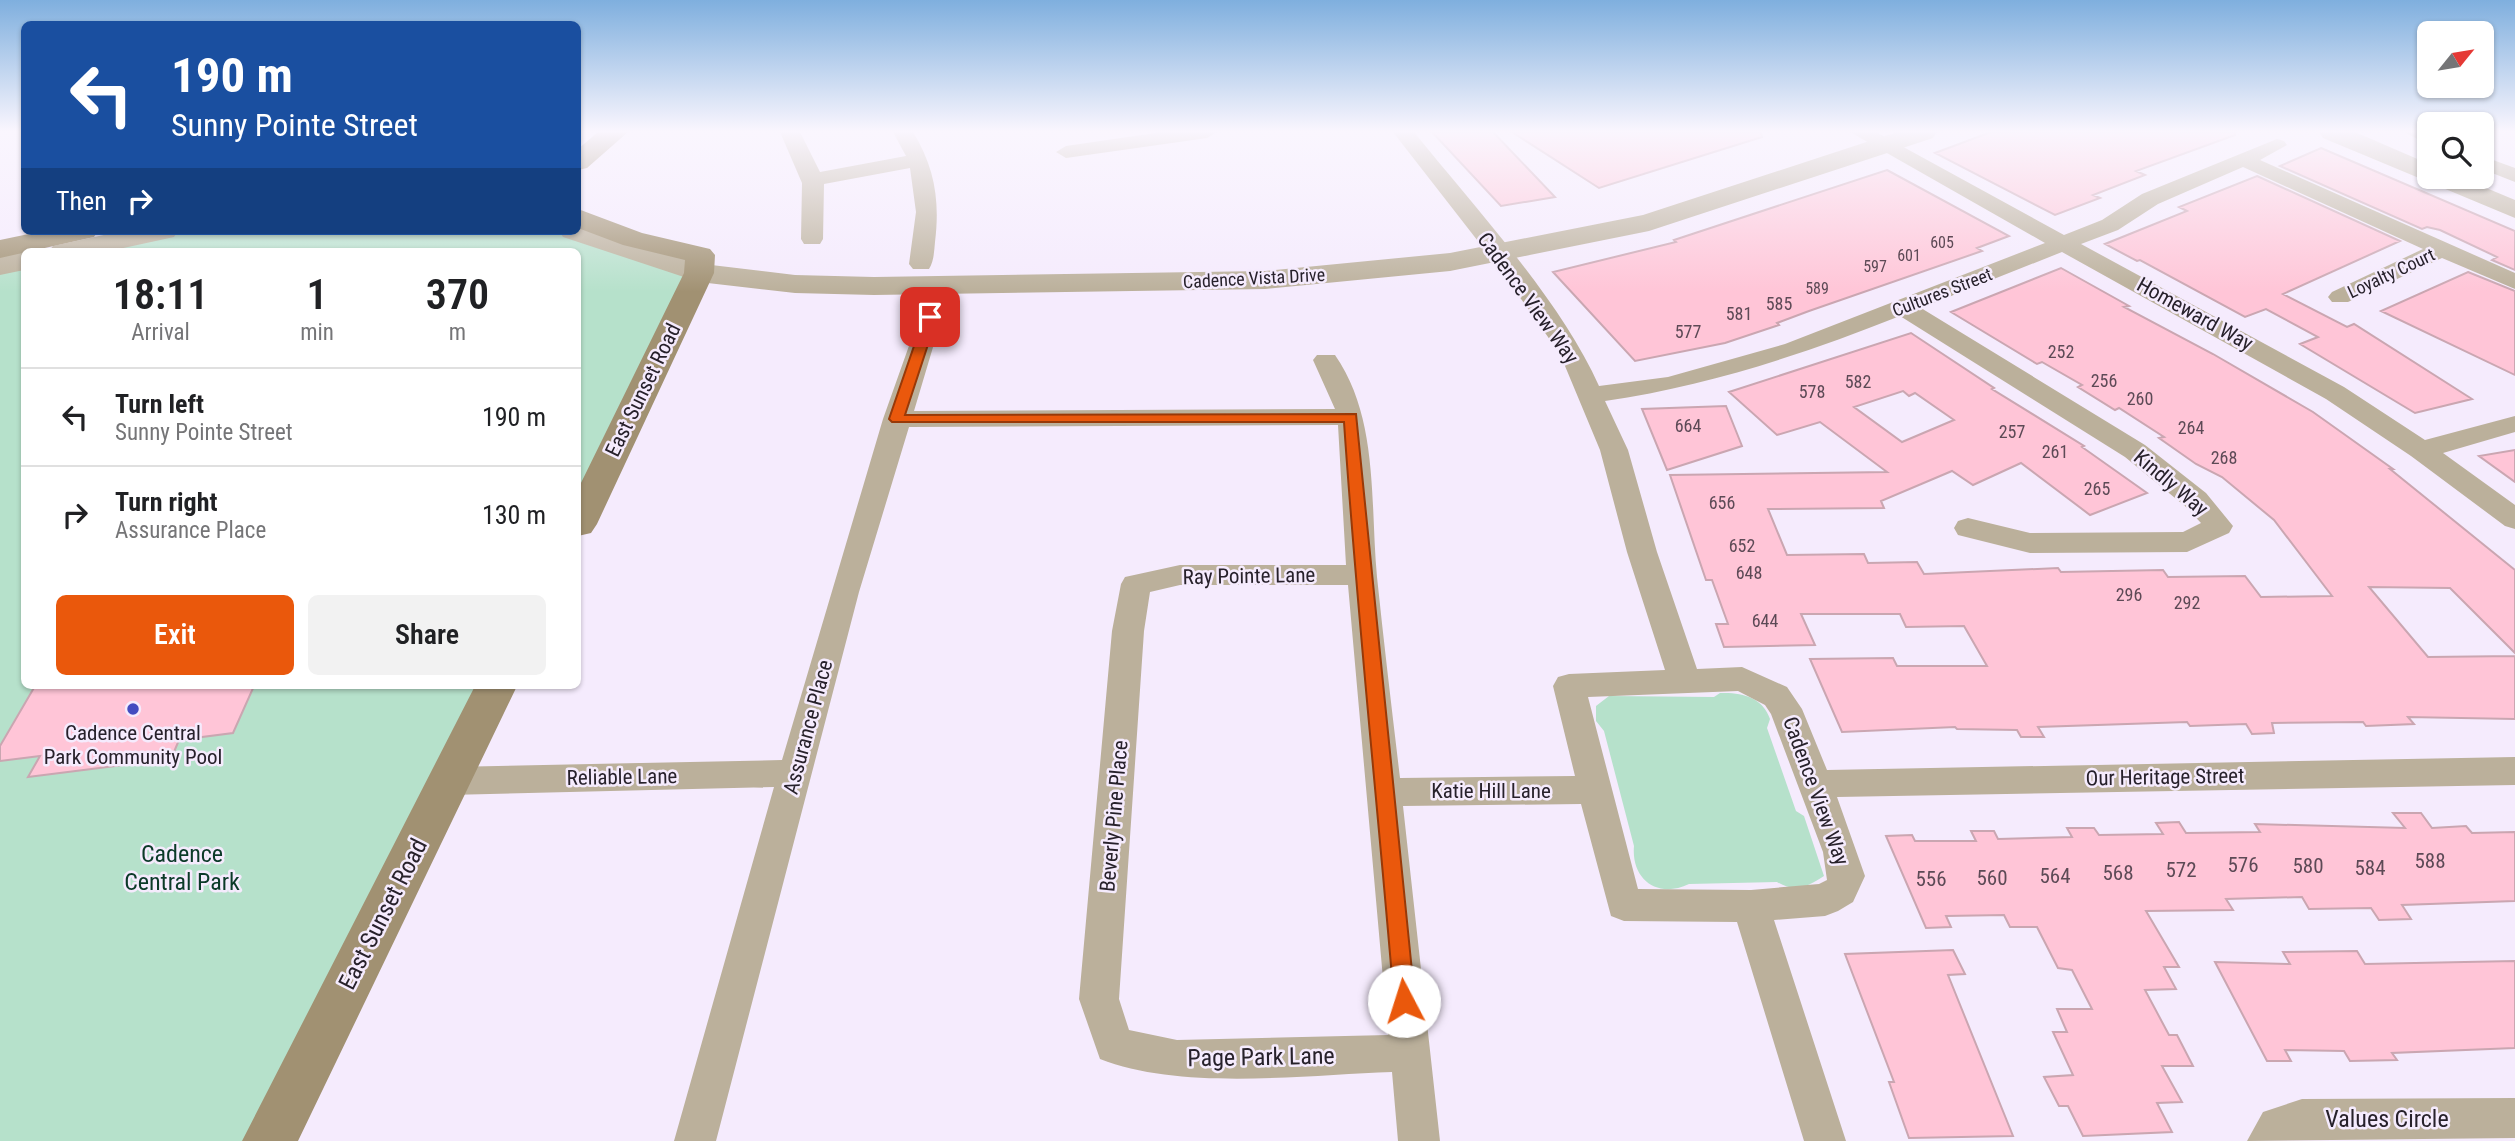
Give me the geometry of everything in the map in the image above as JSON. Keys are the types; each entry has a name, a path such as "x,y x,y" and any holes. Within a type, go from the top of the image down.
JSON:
{"main road":[{"name":"Cadence Vista Drive","path":"581,219 699,264"},
{"path":"0,249 65,235"},
{"name":"East Sunset Road","path":"581,518 640,399 699,264"},
{"name":"East Sunset Road","path":"269,1141 495,689"}],"street":[{"path":"813,239 816,185"},
{"path":"921,264 929,201 925,185"},
{"name":"Cadence View Way","path":"1445,185 1572,354 1614,450 1642,552 1685,682"},
{"name":"Cadence Vista Drive","path":"581,233 699,264 795,284 874,286 1265,280 1397,269 1492,246 1700,185"},
{"name":"Cadence Vista Drive","path":"699,264 1298,260 1492,246 1649,222 1762,185"},
{"name":"Homeward Way","path":"1959,185 2335,393 2421,450 2515,519"},
{"name":"Cultures Street","path":"1591,395 1670,384 1770,356 2110,225 2150,199 2182,185"},
{"path":"2300,185 2515,282"},
{"path":"2465,189 2515,210"},
{"path":"82,248 145,235"},
{"name":"Loyalty Court","path":"2340,297 2442,249"},
{"path":"0,266 21,262"},
{"name":"Kindly Way","path":"1903,307 2135,451 2196,500 2219,526 2188,542 2030,543 1969,528"},
{"name":"Assurance Place","path":"695,1141 844,592 930,317"},
{"path":"1326,360 1341,388 1351,417 1362,575 1386,792 1419,1141"},
{"path":"897,419 1351,417"},
{"path":"2421,450 2515,424"},
{"name":"Ray Pointe Lane","path":"1136,584 1180,575 1362,575"},
{"name":"Beverly Pine Place","path":"1114,1046 1099,999 1128,631 1136,584"},
{"name":"Cadence View Way","path":"1742,679 1776,696 1786,709 1815,784 1847,876 1840,891 1825,900 1751,906 1624,905 1569,686 1742,679"},
{"name":"Our Heritage Street","path":"1815,784 2515,771"},
{"name":"Reliable Lane","path":"449,781 795,773"},
{"name":"Katie Hill Lane","path":"1386,792 1595,790"},
{"path":"1751,906 1825,1141"},
{"name":"Page Park Lane","path":"1114,1046 1177,1059 1409,1053"},
{"name":"Values Circle","path":"2268,1141 2278,1127 2302,1119 2515,1118"}],"green space":[{"path":"172,235 565,235 688,273 581,485 581,248 106,248"},
{"name":"Cadence Central Park","path":"21,266 21,689 477,689 248,1141 0,1141 0,270"},
{"path":"1720,693 1750,697 1767,712 1770,719 1767,728 1796,811 1804,816 1824,876 1812,883 1795,888 1777,882 1689,884 1667,889 1657,888 1649,883 1637,868 1634,846 1604,731 1596,721 1596,706 1609,696 1714,697"}],"building":[{"path":"1482,185 1544,185 1555,197 1501,206"},
{"path":"1841,185 1915,185 2009,236 1977,248 1982,251 1809,311 1777,323 1779,325 1725,343 1635,361 1553,272 1676,242 1674,240"},
{"path":"1997,185 2118,185 2093,195 2100,198 2055,215"},
{"path":"2234,185 2277,185 2400,241 2283,294 2347,327 2354,324 2472,399 2415,413 2300,344 2318,337 2266,309 2245,317 2105,244 2187,211 2179,207"},
{"path":"2323,185 2408,185 2515,231 2515,270 2492,260 2497,257 2440,230 2427,227 2422,229"},
{"path":"2061,268 2129,306 2124,307 2213,354 2313,412 2393,469 2390,469 2515,570 2515,653 2450,588 2369,587 2428,657 2515,656 2515,719 2408,717 2414,724 2366,726 2363,722 2272,723 2274,733 2252,734 2246,724 2190,726 2187,722 2038,727 2044,737 2021,737 2017,730 1955,727 1842,732 1810,659 1893,658 1897,666 1987,666 1964,626 1906,627 1900,614 1801,614 1815,645 1724,647 1716,624 1728,624 1712,580 1706,580 1670,475 1887,472 1820,422 1777,435 1729,392 1911,333 1994,388 1992,389 2084,446 2082,447 2147,493 2090,515 2021,463 1973,485 1952,471 1881,501 1884,508 1768,509 1787,555 1864,554 1868,563 1917,562 1924,574 2058,568 2061,572 2163,570 2168,577 2245,576 2261,597 2332,596 2274,520 2222,477 2196,464 2159,438 2164,437 2119,408 2115,410 2078,387 2082,385 2042,362 2037,364 1951,312","holes":["1903,391 1909,396 1915,393 1954,420 1902,442 1854,407"]},
{"path":"2468,272 2515,291 2515,375 2381,311"},
{"path":"1726,406 1742,446 1667,470 1642,409"},
{"path":"2515,450 2515,482 2479,456"},
{"name":"Cadence Central Park Community Pool","path":"33,689 253,689 233,733 179,740 171,759 28,777 40,756 0,761 0,746"},
{"path":"2393,813 2421,813 2432,828 2466,826 2472,833 2515,832 2515,901 2402,905 2411,919 2379,920 2371,908 2309,909 2302,897 2226,899 2233,910 2146,911 2179,967 2164,967 2176,989 2145,990 2169,1035 2177,1035 2193,1066 2162,1066 2182,1102 2157,1103 2172,1132 2083,1136 2068,1106 2059,1106 2044,1077 2073,1075 2053,1032 2067,1032 2057,1009 2092,1009 2072,970 2058,968 2037,927 2010,927 2004,915 1946,916 1951,927 1926,928 1886,836 1912,835 1915,841 1976,841 1971,831 1994,831 1998,839 2072,837 2067,828 2094,828 2099,835 2163,834 2156,823 2179,822 2186,833 2260,832 2255,824 2405,828"},
{"path":"1953,950 1965,974 1948,975 2013,1136 1909,1138 1889,1082 1894,1082 1845,954"},
{"path":"2357,951 2365,964 2515,961 2515,1048 2392,1053 2397,1060 2350,1061 2344,1051 2285,1050 2291,1061 2267,1061 2215,962 2290,964 2283,952"}],"place":[{"name":"Cadence Central Park Community Pool","path":"133,709"}],"route":[{"path":"930,317 897,419 1351,417 1362,575 1386,792 1404,1001"}]}
